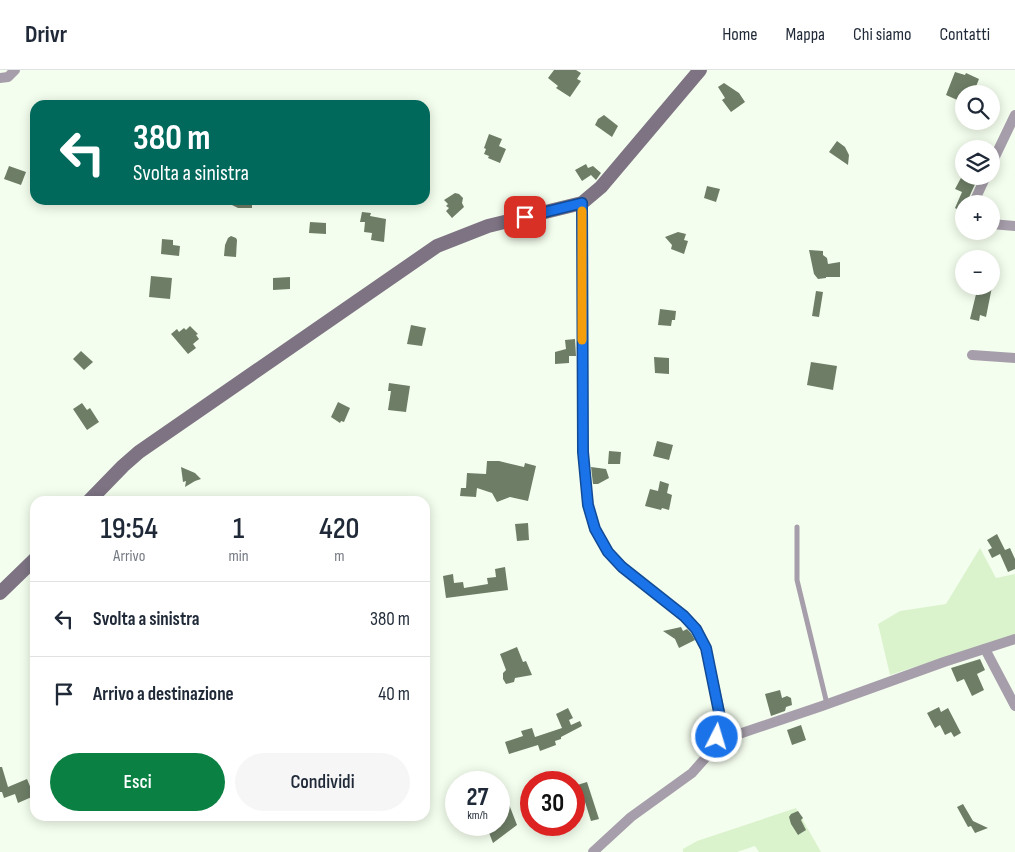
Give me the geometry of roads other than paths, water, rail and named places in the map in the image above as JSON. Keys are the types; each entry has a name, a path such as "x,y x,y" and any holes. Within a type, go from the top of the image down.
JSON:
{"main road":[{"path":"94,496 139,452 437,246 488,226 582,203 601,187 700,70"},
{"path":"0,593 30,564"}],"street":[{"path":"0,78 8,77 15,70"},
{"path":"1000,146 1015,115"},
{"path":"582,203 583,452 588,505 595,529 608,552 622,567 684,616 696,629 706,648 720,717 715,748"},
{"path":"1000,225 1015,226"},
{"path":"972,355 1015,358"},
{"path":"593,852 632,817 692,773 715,748 736,735 1015,639"},
{"path":"985,649 1015,706"}],"lane":[{"path":"797,527 797,580 827,704"}]}
